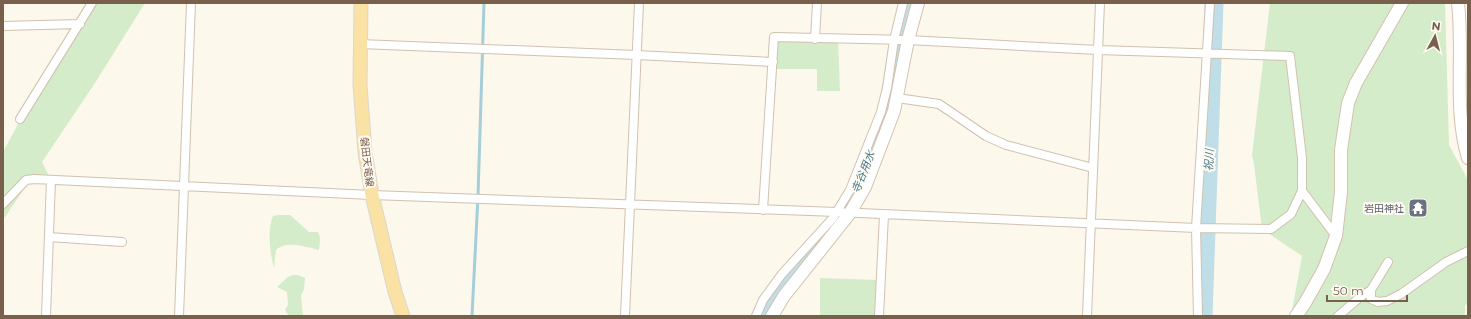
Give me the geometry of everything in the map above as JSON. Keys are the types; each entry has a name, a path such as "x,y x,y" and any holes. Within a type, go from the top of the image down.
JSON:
{"main road":[{"name":"磐田天竜線","path":"361,3 360,86 364,143 372,195 395,292 403,316"}],"street":[{"path":"20,119 92,3"},
{"path":"179,316 191,3"},
{"path":"625,316 639,3"},
{"path":"815,39 817,3"},
{"path":"756,316 763,300 782,274 837,212 853,184 882,112 894,40 903,3"},
{"path":"772,316 794,284 850,213 865,187 894,112 908,40 918,3"},
{"path":"1087,316 1100,3"},
{"path":"1198,316 1196,228 1210,3"},
{"path":"1296,316 1324,269 1336,236 1342,142 1348,103 1356,83 1402,3"},
{"path":"1458,3 1461,127 1468,158"},
{"path":"3,26 80,24"},
{"path":"3,204 26,180 51,180 372,195 763,210 837,212 1196,228 1271,229 1291,214 1302,191 1302,158 1290,56 1098,50 908,40 774,37 763,210"},
{"path":"360,44 773,62"},
{"path":"897,98 939,104 986,136 999,142 1093,168"},
{"path":"46,316 51,180"},
{"path":"1302,191 1336,236"},
{"path":"879,316 884,215"},
{"path":"49,238 122,242"},
{"path":"1371,290 1372,299 1378,302 1387,301 1401,294 1446,262 1468,251"},
{"path":"1338,316 1371,290 1388,262"}],"green space":[{"path":"93,3 145,3 95,83 42,162 51,180 30,180 3,220 3,152 25,111"},
{"path":"1270,3 1445,3 1449,145 1468,180 1468,302 1465,306 1465,316 1291,316 1302,256 1262,229 1252,155"},
{"path":"774,37 838,39 840,91 817,91 817,69 772,69"},
{"path":"290,215 309,232 318,232 320,236 320,243 319,250 297,245 286,245 280,247 276,250 274,268 270,249 270,228 273,216"},
{"path":"298,275 305,278 304,289 301,296 303,316 289,316 285,310 288,305 287,292 277,287 288,277"},
{"path":"820,278 877,280 877,316 820,316"}],"waterway":[{"path":"472,316 478,196 484,3"},
{"name":"寺谷用水","path":"763,316 774,296 810,251 846,210 856,193 888,107 898,50 910,3"},
{"name":"祝川","path":"1203,316 1214,3"}],"place":[{"name":"岩田神社","path":"1418,208"}]}
